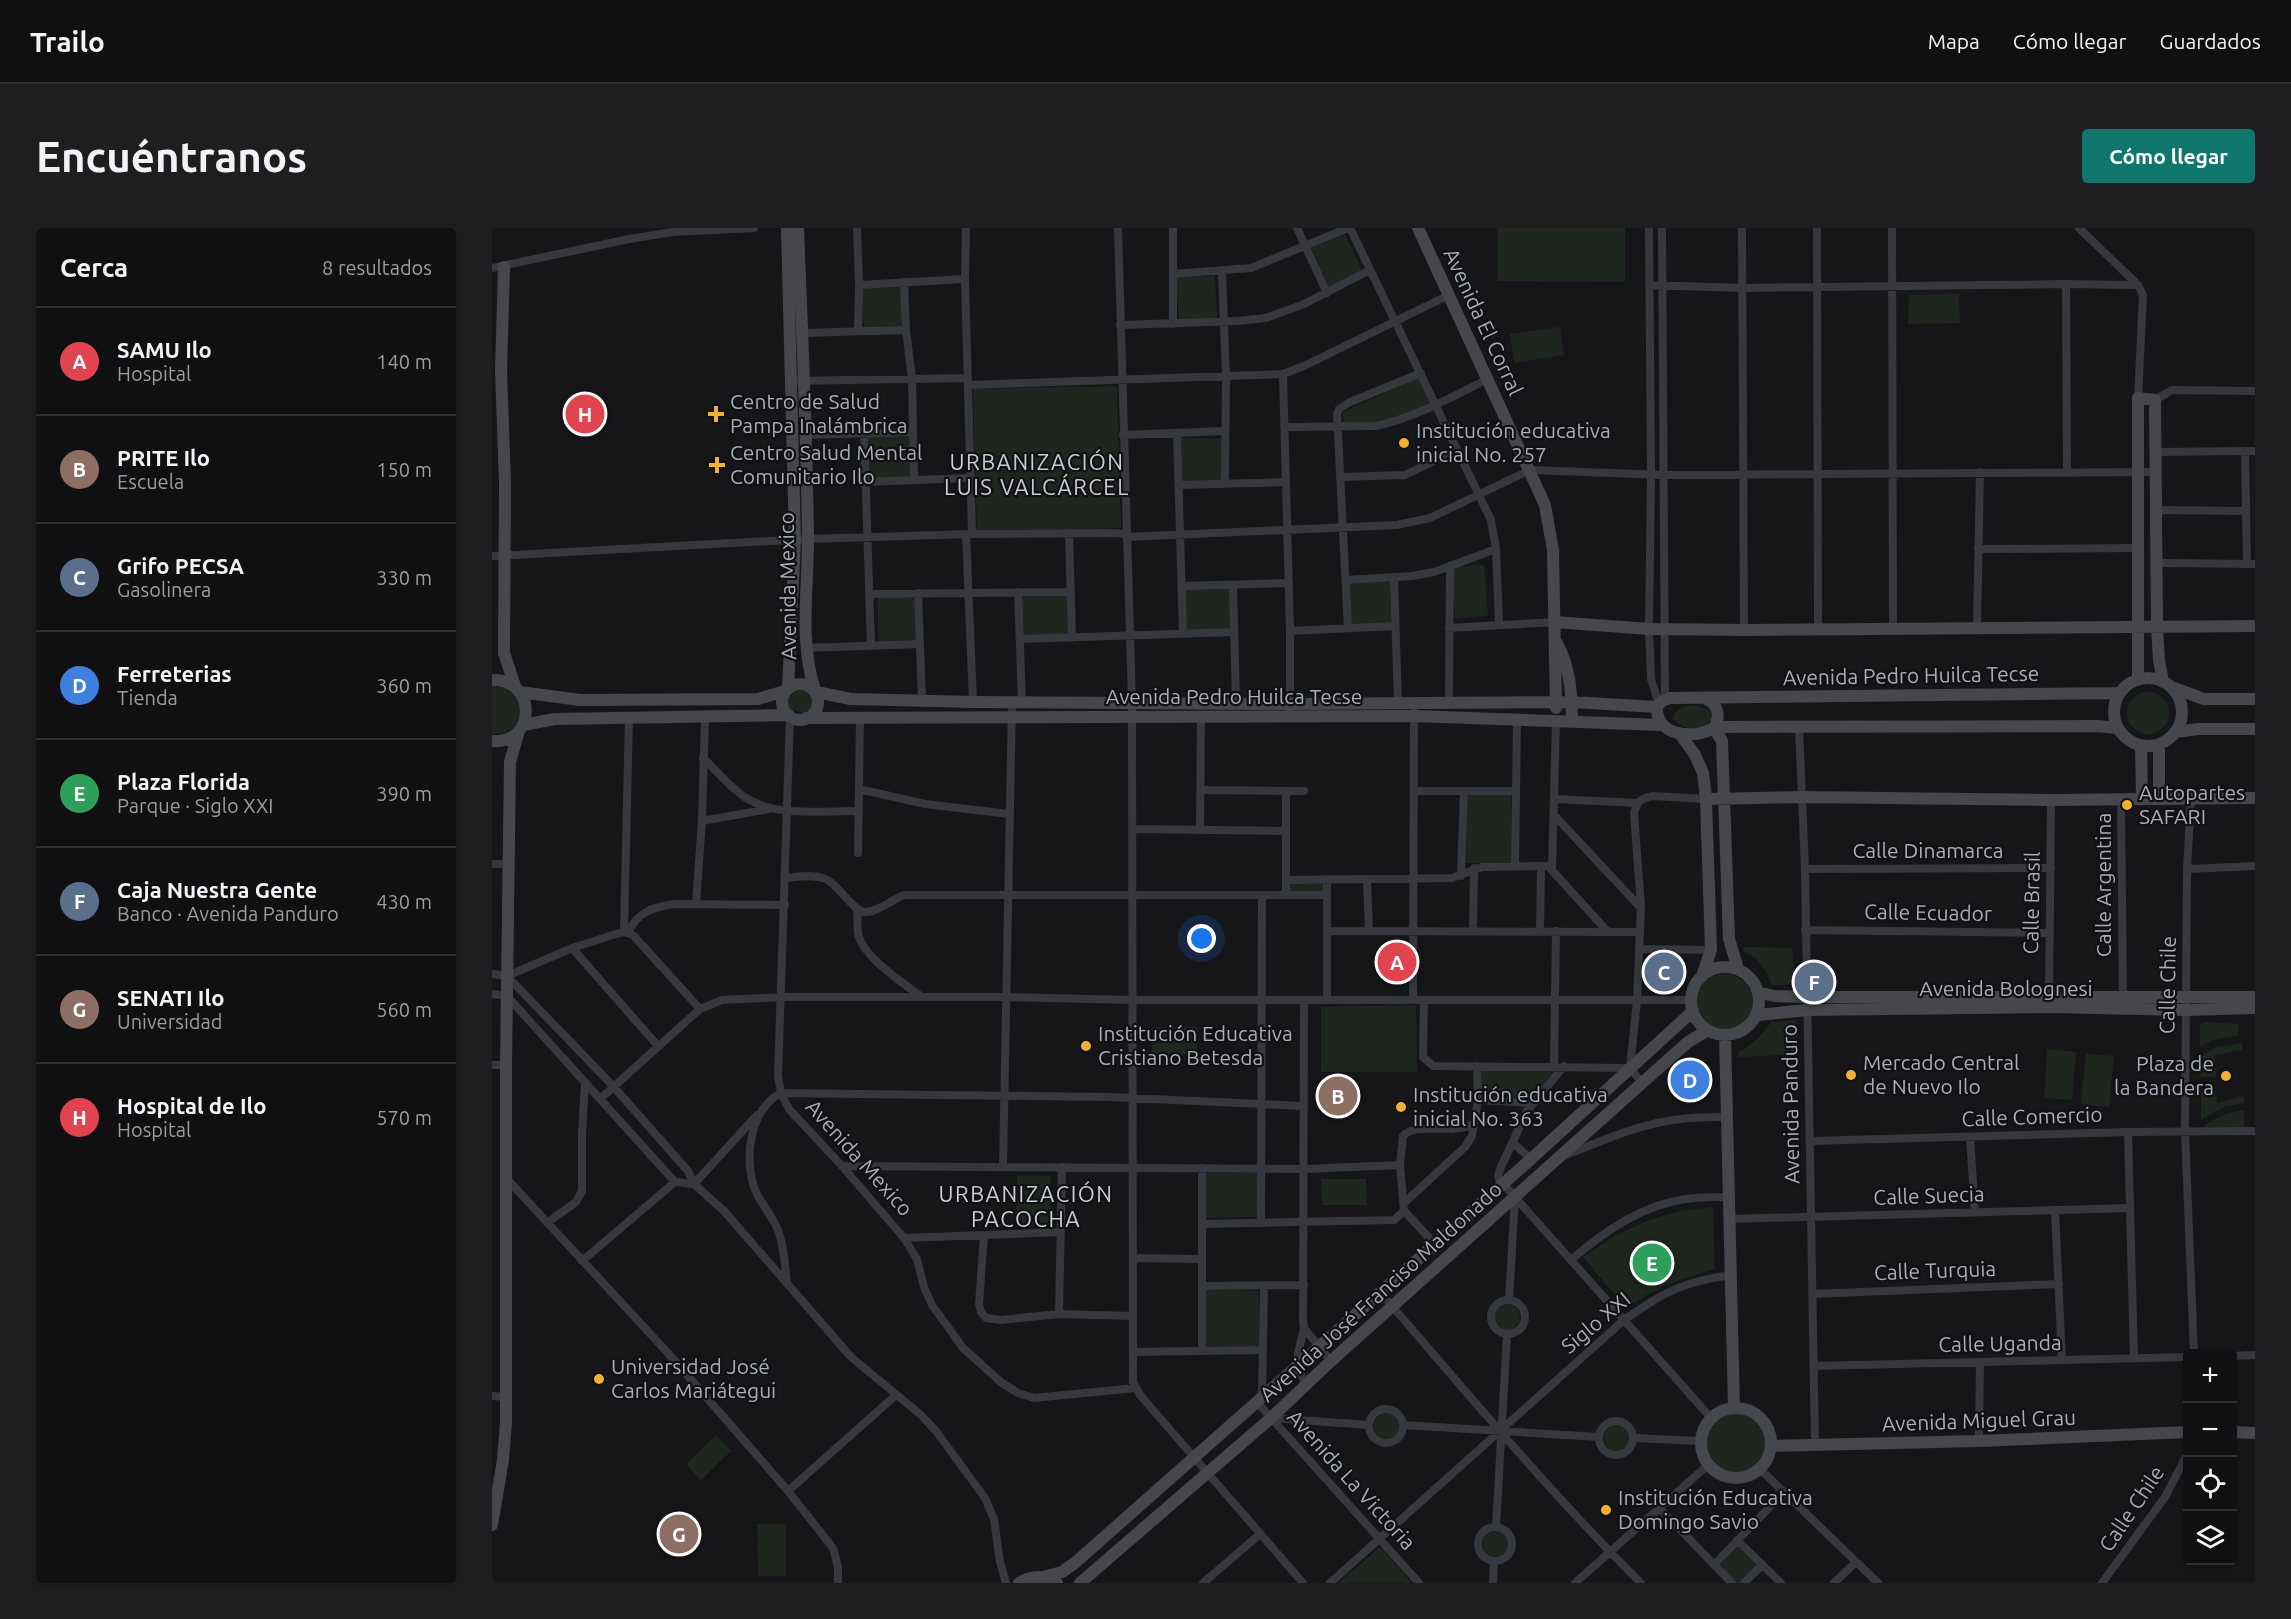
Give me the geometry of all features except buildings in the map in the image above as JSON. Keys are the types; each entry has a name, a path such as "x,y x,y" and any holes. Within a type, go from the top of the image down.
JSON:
{"street":[{"path":"492,1525 503,1460 507,1396 506,1065 510,762 526,708 504,653 498,556 505,483 498,267 673,232 754,228"},
{"path":"787,228 797,381 795,540 787,690 781,700 789,715"},
{"name":"Avenida Mexico","path":"798,228 802,333 797,381 805,435 808,540 805,648 807,666 815,691"},
{"path":"857,228 858,331"},
{"path":"966,228 965,279 970,478 969,593 974,702"},
{"path":"1118,228 1132,702 1132,1375 1136,1388 1303,1583"},
{"path":"1173,228 1173,324"},
{"path":"1297,228 1327,293"},
{"path":"1173,274 1251,268 1349,228 1397,321 1491,520 1496,549 1499,625"},
{"name":"Avenida El Corral","path":"1418,228 1530,470 1549,520 1553,550 1556,720"},
{"path":"1649,228 1651,474 1649,629 1651,679 1660,703"},
{"path":"1662,228 1665,475 1663,629 1660,703 1657,717 1662,725 1680,734 1699,735 1714,728 2097,726 2118,729"},
{"path":"1742,228 1744,630"},
{"path":"1817,228 1818,630"},
{"path":"1892,228 1893,629"},
{"path":"2079,228 2138,285 2143,295 2138,398 2138,680"},
{"path":"1120,324 1224,322 1271,316 1327,293 1370,270"},
{"path":"1222,272 1226,377 1225,483"},
{"path":"859,285 965,279"},
{"path":"904,282 906,330 912,379 914,480"},
{"path":"2066,284 2067,471"},
{"path":"1649,285 1742,288 2138,285"},
{"path":"797,381 912,379 968,382 1122,381 1283,374 1304,366 1449,294"},
{"path":"802,333 906,330"},
{"path":"1348,628 1337,414 1343,405 1421,372"},
{"path":"1283,374 1290,710"},
{"path":"1284,427 1377,426 1403,419 1488,379"},
{"path":"2138,398 2155,400 2172,390 2255,391"},
{"path":"2155,400 2157,627 2159,660 2167,685 2177,695 2182,714 2175,732"},
{"path":"1123,435 1225,431"},
{"path":"805,435 913,432"},
{"path":"864,433 871,646"},
{"path":"1178,434 1183,634"},
{"path":"1340,477 1405,475 1458,450"},
{"path":"2158,563 2251,564 2246,511 2245,451"},
{"path":"2156,452 2255,451"},
{"path":"498,556 795,540 969,534 1180,534 1397,525 1430,518 1530,470 1665,475 2157,472"},
{"path":"1977,628 1980,472"},
{"path":"866,482 970,478"},
{"path":"1179,485 1286,482"},
{"path":"2157,510 2246,511"},
{"path":"1069,533 1072,638"},
{"path":"1978,549 2138,548"},
{"path":"1346,580 1394,579 1450,566 1496,549"},
{"path":"1449,702 1450,566"},
{"path":"1394,579 1398,703"},
{"path":"1182,586 1289,583"},
{"path":"1233,585 1236,704"},
{"path":"1003,1167 1011,718 1017,702 1020,639 1018,592"},
{"path":"870,594 1071,592"},
{"path":"918,593 922,700"},
{"path":"1449,627 1555,622 1649,629 1744,630 2255,626"},
{"path":"1290,631 1395,626"},
{"path":"1020,639 1234,632"},
{"name":"Avenida El Corral","path":"1555,640 1563,655 1569,675 1572,721"},
{"path":"805,648 920,644"},
{"path":"2255,699 2204,699 2154,679 2138,680 2130,683 2120,693 2114,710 2118,729 2124,736 2140,745 2159,744 2175,732 2198,729 2255,729"},
{"path":"492,680 507,682 518,689 580,700 758,699 799,685 815,691 819,697 819,707 816,712 806,718 789,715 555,719 521,728 505,740 492,741"},
{"name":"Avenida Pedro Huilca Tecse","path":"815,691 851,699 1236,704 1290,710 1662,725"},
{"name":"Avenida Pedro Huilca Tecse","path":"806,718 1201,717 1414,702 1660,703 1704,698 2120,693"},
{"path":"1704,698 1715,705 1718,712 1714,728 1722,741 1729,939 1738,969"},
{"path":"1413,1000 1414,702"},
{"name":"Avenida Mexico","path":"789,715 778,1076 781,1093 789,1109 904,1238 917,1259 924,1287 946,1327 963,1348 1010,1388 1034,1398 1136,1388"},
{"path":"626,932 628,717"},
{"path":"696,904 702,820 705,717"},
{"path":"1200,829 1201,717"},
{"path":"858,853 860,718"},
{"path":"1515,866 1517,719"},
{"path":"1552,870 1556,720"},
{"name":"Avenida Panduro","path":"1799,727 1805,869 1815,1445"},
{"path":"1680,734 1695,754 1703,773 1706,799 1711,950 1702,976 1696,983 1692,1006 1699,1022 1708,1030 1725,1035 1747,1027 1756,1015 1759,1003 1758,992 1750,978 1738,969 1719,968 1702,976"},
{"path":"2159,744 2159,798"},
{"path":"2140,745 2142,798"},
{"path":"703,758 747,799 772,809"},
{"path":"859,789 925,804 1009,814"},
{"path":"1201,790 1304,791"},
{"path":"1286,791 1286,896"},
{"path":"1414,791 1516,791"},
{"path":"1461,876 1464,791"},
{"path":"1642,1083 1630,1068 1637,1000 1641,907 1634,813 1637,804 1644,798 1653,796 1706,799 1801,796 2051,800 2255,798"},
{"name":"Calle Chile","path":"2191,797 2187,869 2186,1132 2194,1349"},
{"name":"Calle Argentina","path":"2121,798 2123,1002"},
{"path":"1554,799 1637,804"},
{"name":"Calle Brasil","path":"2049,1002 2051,800"},
{"path":"702,820 772,809 859,811"},
{"path":"1554,815 1641,907"},
{"path":"1133,829 1286,831"},
{"path":"492,864 510,864"},
{"path":"1540,931 1541,866"},
{"path":"1286,880 1452,878 1461,876 1474,868 1548,866 1608,932"},
{"path":"2187,869 2255,867"},
{"path":"1473,931 1474,868"},
{"name":"Calle Dinamarca","path":"1805,869 2051,868"},
{"path":"785,878 805,876 824,878 839,888 857,910 858,934 863,945 892,976 922,997"},
{"path":"1327,880 1327,1000"},
{"path":"1367,880 1369,931"},
{"path":"857,910 869,912 904,895 1327,895"},
{"path":"1261,1223 1262,896"},
{"path":"492,974 507,976 573,948 626,932 637,916 645,911 674,904 785,905"},
{"name":"Calle Ecuador","path":"1805,930 2050,933"},
{"path":"1327,931 1640,932"},
{"path":"1554,1066 1556,931"},
{"path":"626,932 633,935 700,1009"},
{"path":"573,948 658,1046"},
{"path":"1639,949 1711,950"},
{"path":"507,976 613,1086 688,1171 694,1184 724,1211 851,1357 936,1431 985,1498 994,1519 1000,1562 1006,1583"},
{"name":"Avenida Bolognesi","path":"1758,992 1774,996 2049,1002 2255,997"},
{"path":"492,994 507,996 675,1182 694,1184"},
{"path":"600,1099 700,1009 722,1000 782,997 1006,997 1133,1000 1637,1000 1692,1006"},
{"path":"1304,1000 1304,1328 1295,1366 1307,1384"},
{"path":"1424,1000 1423,1057 1433,1066 1630,1068"},
{"name":"Avenida Bolognesi","path":"1756,1015 1807,1010 2049,1002"},
{"name":"Avenida Bolognesi","path":"2123,1002 2186,1010 2255,1008"},
{"path":"1019,1583 1027,1578 1043,1577 1070,1567 1379,1291 1531,1159 1630,1068 1692,1006"},
{"name":"Avenida José Franciso Maldonado","path":"1080,1583 1271,1418 1331,1361 1688,1042 1708,1030"},
{"path":"1725,1035 1734,1408"},
{"path":"492,1065 506,1065"},
{"path":"1202,1224 1394,1220 1404,1207 1465,1147 1472,1136 1478,1100 1477,1066"},
{"path":"1564,1066 1532,1103 1498,1175 1503,1184 1572,1258 1711,1418"},
{"path":"547,1223 576,1202 582,1191 585,1082"},
{"path":"694,1184 771,1098 781,1093 1132,1099 1304,1106"},
{"path":"1478,1100 1532,1103"},
{"path":"761,1110 752,1143 750,1164 757,1193 771,1214 780,1235 788,1283"},
{"path":"1558,1158 1594,1143 1644,1127 1680,1119 1728,1117"},
{"path":"1434,1243 1404,1207 1400,1165 1401,1141 1406,1132 1460,1129 1474,1123"},
{"name":"Calle Comercio","path":"1810,1142 2128,1132 2255,1131"},
{"path":"2128,1132 2134,1359"},
{"path":"1970,1137 1975,1213"},
{"path":"1513,1143 1531,1159"},
{"path":"842,1166 1304,1169 1400,1165"},
{"path":"1059,1314 1062,1167"},
{"path":"1202,1168 1202,1351"},
{"path":"507,1180 667,1352 788,1491 833,1548 838,1567 838,1583"},
{"path":"582,1261 675,1182"},
{"path":"1509,1300 1515,1197"},
{"path":"1572,1258 1605,1231 1647,1210 1685,1199 1729,1197"},
{"name":"Calle Suecia","path":"1729,1219 2130,1209"},
{"path":"2055,1210 2062,1360"},
{"path":"904,1238 1061,1232"},
{"path":"984,1235 979,1304 986,1318 1000,1320 1059,1314 1133,1316"},
{"path":"1133,1258 1202,1259"},
{"name":"Siglo XXI","path":"1330,1583 1624,1320 1684,1284 1731,1275"},
{"name":"Calle Turquia","path":"1812,1294 2059,1284"},
{"path":"1202,1286 1304,1285"},
{"path":"1259,1398 1263,1350 1264,1286"},
{"path":"1379,1291 1501,1431 1610,1552 1641,1583"},
{"path":"1509,1300 1521,1307 1524,1321 1520,1329 1507,1334 1495,1328 1491,1316 1497,1304 1509,1300"},
{"path":"1304,1328 1331,1361"},
{"path":"1496,1527 1507,1334"},
{"path":"1133,1352 1263,1350"},
{"path":"2237,1356 2255,1355"},
{"name":"Calle Uganda","path":"1814,1366 2183,1357"},
{"path":"1979,1441 1980,1362"},
{"path":"788,1491 896,1395"},
{"path":"492,1396 507,1396"},
{"name":"Avenida La Victoria","path":"1259,1398 1271,1418 1419,1583"},
{"path":"1734,1408 1746,1410 1763,1421 1768,1429 1772,1446 1760,1469 1749,1476 1738,1478 1718,1473 1708,1465 1700,1441 1711,1418 1720,1412 1734,1408"},
{"path":"1388,1409 1397,1413 1403,1425 1398,1438 1386,1443 1374,1437 1369,1425 1375,1413 1388,1409"},
{"path":"1271,1418 1369,1425"},
{"path":"1619,1421 1627,1425 1633,1438 1628,1450 1616,1455 1604,1449 1599,1437 1605,1425 1619,1421"},
{"path":"1403,1425 1599,1437"},
{"name":"Avenida Miguel Grau","path":"1772,1446 1979,1441 2183,1432"},
{"path":"2237,1432 2255,1432"},
{"path":"1633,1438 1700,1441"},
{"name":"Calle Chile","path":"2102,1583 2165,1497 2185,1457"},
{"path":"1575,1583 1708,1465"},
{"path":"1760,1469 1878,1583"},
{"path":"1714,1565 1784,1491"},
{"path":"1659,1508 1732,1583"},
{"path":"1496,1527 1508,1533 1512,1547 1504,1559 1494,1561 1482,1555 1478,1543 1484,1532 1496,1527"},
{"path":"1203,1583 1260,1534"},
{"path":"1737,1540 1781,1583"},
{"path":"1493,1583 1494,1561"},
{"path":"1834,1583 1856,1562"},
{"path":"1744,1583 1762,1565"},
{"path":"1043,1577 1057,1583"}],"shaded area":[{"path":"1498,228 1625,228 1625,282 1498,281"},
{"path":"1344,233 1363,272 1330,289 1311,248"},
{"path":"1215,276 1217,319 1179,321 1176,277"},
{"path":"907,285 908,328 864,329 861,288"},
{"path":"1959,294 1960,323 1908,324 1909,295"},
{"path":"1560,327 1564,355 1514,363 1510,334"},
{"path":"1419,377 1431,403 1401,417 1376,424 1344,423 1343,412"},
{"path":"1117,386 1121,528 977,530 973,389"},
{"path":"910,435 911,478 869,480 867,437"},
{"path":"1181,438 1224,439 1226,481 1182,483"},
{"path":"1484,565 1488,616 1455,618 1452,567"},
{"path":"1392,582 1393,624 1351,626 1348,583"},
{"path":"1230,588 1231,629 1186,631 1185,589"},
{"path":"1068,595 1069,636 1022,637 1021,597"},
{"path":"915,597 917,641 878,642 878,598"},
{"path":"492,686 504,688 513,694 518,702 520,711 518,720 504,733 492,734"},
{"path":"797,691 806,691 815,696 817,704 810,711 803,713 789,709 786,703 787,698"},
{"path":"2148,692 2163,698 2169,713 2163,728 2148,734 2133,728 2127,713 2133,698"},
{"path":"1688,706 1697,706 1710,711 1712,719 1698,728 1682,726 1673,718 1675,713"},
{"path":"1468,794 1511,794 1512,863 1466,863"},
{"path":"1291,883 1324,885 1320,893 1291,892 1289,890"},
{"path":"1743,947 1792,948 1795,985 1772,985 1761,965 1743,951"},
{"path":"1720,974 1730,974 1745,982 1751,991 1753,1002 1751,1013 1745,1022 1730,1030 1720,1030 1709,1025 1702,1018 1697,1007 1697,997 1702,986 1709,979"},
{"path":"1416,1005 1417,1072 1321,1072 1321,1007"},
{"path":"1796,1020 1798,1054 1738,1057 1738,1053 1757,1039 1771,1022"},
{"path":"2204,1022 2238,1024 2239,1035 2212,1040 2200,1047 2200,1025"},
{"path":"1152,1027 1197,1027 1197,1055 1152,1054"},
{"path":"2242,1043 2242,1050 2215,1055 2216,1077 2200,1077 2201,1055 2216,1047"},
{"path":"2047,1049 2076,1052 2072,1100 2044,1098"},
{"path":"2086,1054 2114,1056 2109,1107 2081,1104"},
{"path":"1481,1071 1548,1071 1555,1076 1529,1099 1484,1097 1481,1092"},
{"path":"2201,1091 2216,1091 2217,1103 2244,1096 2244,1103 2223,1107 2201,1120"},
{"path":"2244,1110 2244,1129 2204,1130 2204,1126 2218,1118"},
{"path":"1206,1173 1257,1173 1257,1217 1206,1218"},
{"path":"1017,1175 1051,1176 1050,1227 1016,1226"},
{"path":"1321,1179 1366,1179 1367,1205 1322,1205"},
{"path":"1713,1207 1715,1269 1669,1285 1626,1308 1583,1257 1644,1222 1693,1209"},
{"path":"1206,1290 1259,1291 1259,1346 1205,1347"},
{"path":"1507,1304 1516,1308 1520,1317 1516,1326 1507,1330 1498,1326 1494,1317 1498,1308"},
{"path":"1387,1413 1396,1417 1400,1426 1396,1435 1387,1439 1378,1435 1374,1426 1378,1417"},
{"path":"1736,1413 1748,1415 1758,1422 1765,1432 1767,1444 1765,1456 1758,1466 1748,1473 1736,1475 1724,1473 1714,1466 1707,1456 1705,1444 1707,1432 1714,1422 1724,1415"},
{"path":"1617,1425 1626,1429 1630,1438 1626,1447 1617,1451 1608,1447 1604,1438 1608,1429"},
{"path":"716,1435 731,1451 701,1480 686,1464"},
{"path":"757,1524 786,1524 786,1576 758,1576"},
{"path":"1496,1531 1505,1535 1509,1544 1505,1553 1496,1557 1487,1553 1483,1544 1487,1535"},
{"path":"1380,1547 1412,1583 1338,1583"},
{"path":"1738,1547 1758,1566 1740,1583 1737,1583 1720,1565"}],"place":[{"name":"Hospital de Ilo","path":"585,414"},
{"name":"Centro de Salud Pampa Inalámbrica","path":"716,414"},
{"name":"Institución educativa inicial No. 257","path":"1404,443"},
{"name":"Centro Salud Mental Comunitario Ilo","path":"717,465"},
{"name":"Autopartes SAFARI","path":"2127,805"},
{"name":"SAMU Ilo","path":"1397,962"},
{"name":"Grifo PECSA","path":"1664,972"},
{"name":"Caja Nuestra Gente","path":"1814,982"},
{"name":"Institución Educativa Cristiano Betesda","path":"1086,1046"},
{"name":"Mercado Central de Nuevo Ilo","path":"1851,1075"},
{"name":"Plaza de la Bandera","path":"2226,1076"},
{"name":"Ferreterias","path":"1690,1080"},
{"name":"PRITE Ilo","path":"1338,1096"},
{"name":"Institución educativa inicial No. 363","path":"1401,1107"},
{"name":"Plaza Florida","path":"1652,1263"},
{"name":"Universidad José Carlos Mariátegui","path":"599,1379"},
{"name":"Institución Educativa Domingo Savio","path":"1606,1510"},
{"name":"SENATI Ilo","path":"679,1534"}],"district":[{"name":"URBANIZACIÓN LUIS VALCÁRCEL","path":"1037,474"},
{"name":"URBANIZACIÓN PACOCHA","path":"1026,1206"}]}
